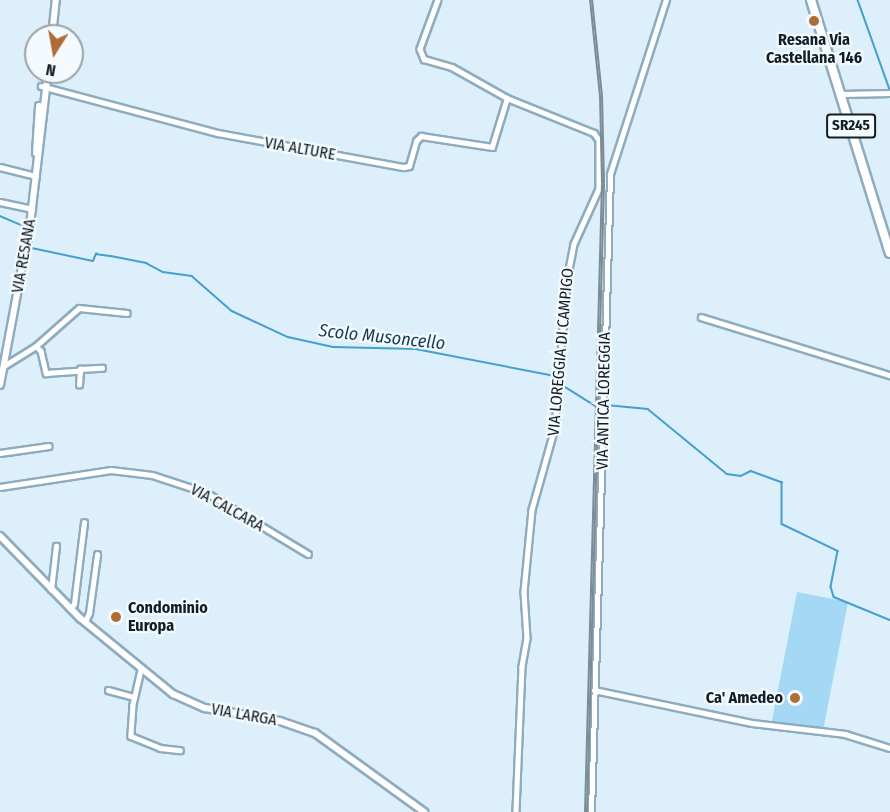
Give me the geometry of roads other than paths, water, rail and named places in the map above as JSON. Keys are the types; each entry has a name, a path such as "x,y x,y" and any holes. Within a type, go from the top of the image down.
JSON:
{"main road":[{"name":"SR245","path":"811,0 890,253"}],"street":[{"path":"53,24 56,0"},
{"path":"438,0 420,48 421,56 452,67 507,98"},
{"name":"VIA ANTICA LOREGGIA","path":"591,812 610,174 666,0"},
{"name":"VIA ALTURE","path":"43,86 228,135 404,167 409,166 416,141 421,136 492,147 507,98"},
{"name":"VIA RESANA","path":"0,385 32,209 43,86"},
{"path":"841,94 890,93"},
{"name":"VIA LOREGGIA DI CAMPIGO","path":"507,98 594,133 599,140 599,189 570,260 555,428 532,510 524,592 527,638 522,667 516,812"},
{"path":"0,167 36,176"},
{"path":"0,202 32,209"},
{"path":"2,370 36,346 79,308 127,313"},
{"path":"701,317 890,375"},
{"path":"36,346 41,351 46,373 102,368"},
{"path":"77,371 79,385"},
{"path":"0,453 49,446"},
{"name":"VIA CALCARA","path":"0,487 111,470 152,475 207,493 308,554"},
{"path":"70,609 75,602 84,523"},
{"name":"VIA LARGA","path":"0,536 70,609 141,670 195,705 280,721 317,734 424,812"},
{"path":"51,590 56,546"},
{"path":"85,622 89,613 97,555"},
{"path":"141,670 134,697 133,738 160,748 180,750"},
{"path":"108,690 134,697"},
{"path":"594,690 752,723 845,734 890,748"}],"waterway":[{"path":"858,0 890,90"},
{"name":"Scolo Musoncello","path":"0,216 26,227"},
{"name":"Scolo Musoncello","path":"32,229 32,248 93,261 96,254 111,256 146,263 163,272 192,276 232,311 288,337 333,347 416,349 550,375 557,379"},
{"name":"Scolo Musoncello","path":"562,385 595,406"},
{"name":"Scolo Musoncello","path":"606,405 648,409 727,474 741,476 751,471 782,482 782,524 838,551 831,587 834,597 890,620"}],"railway":[{"path":"586,812 603,183 601,96 591,0"}],"place":[{"name":"Resana Via Castellana 146","path":"814,21"},
{"name":"Condominio Europa","path":"116,617"},
{"name":"Ca' Amedeo","path":"795,698"}]}
